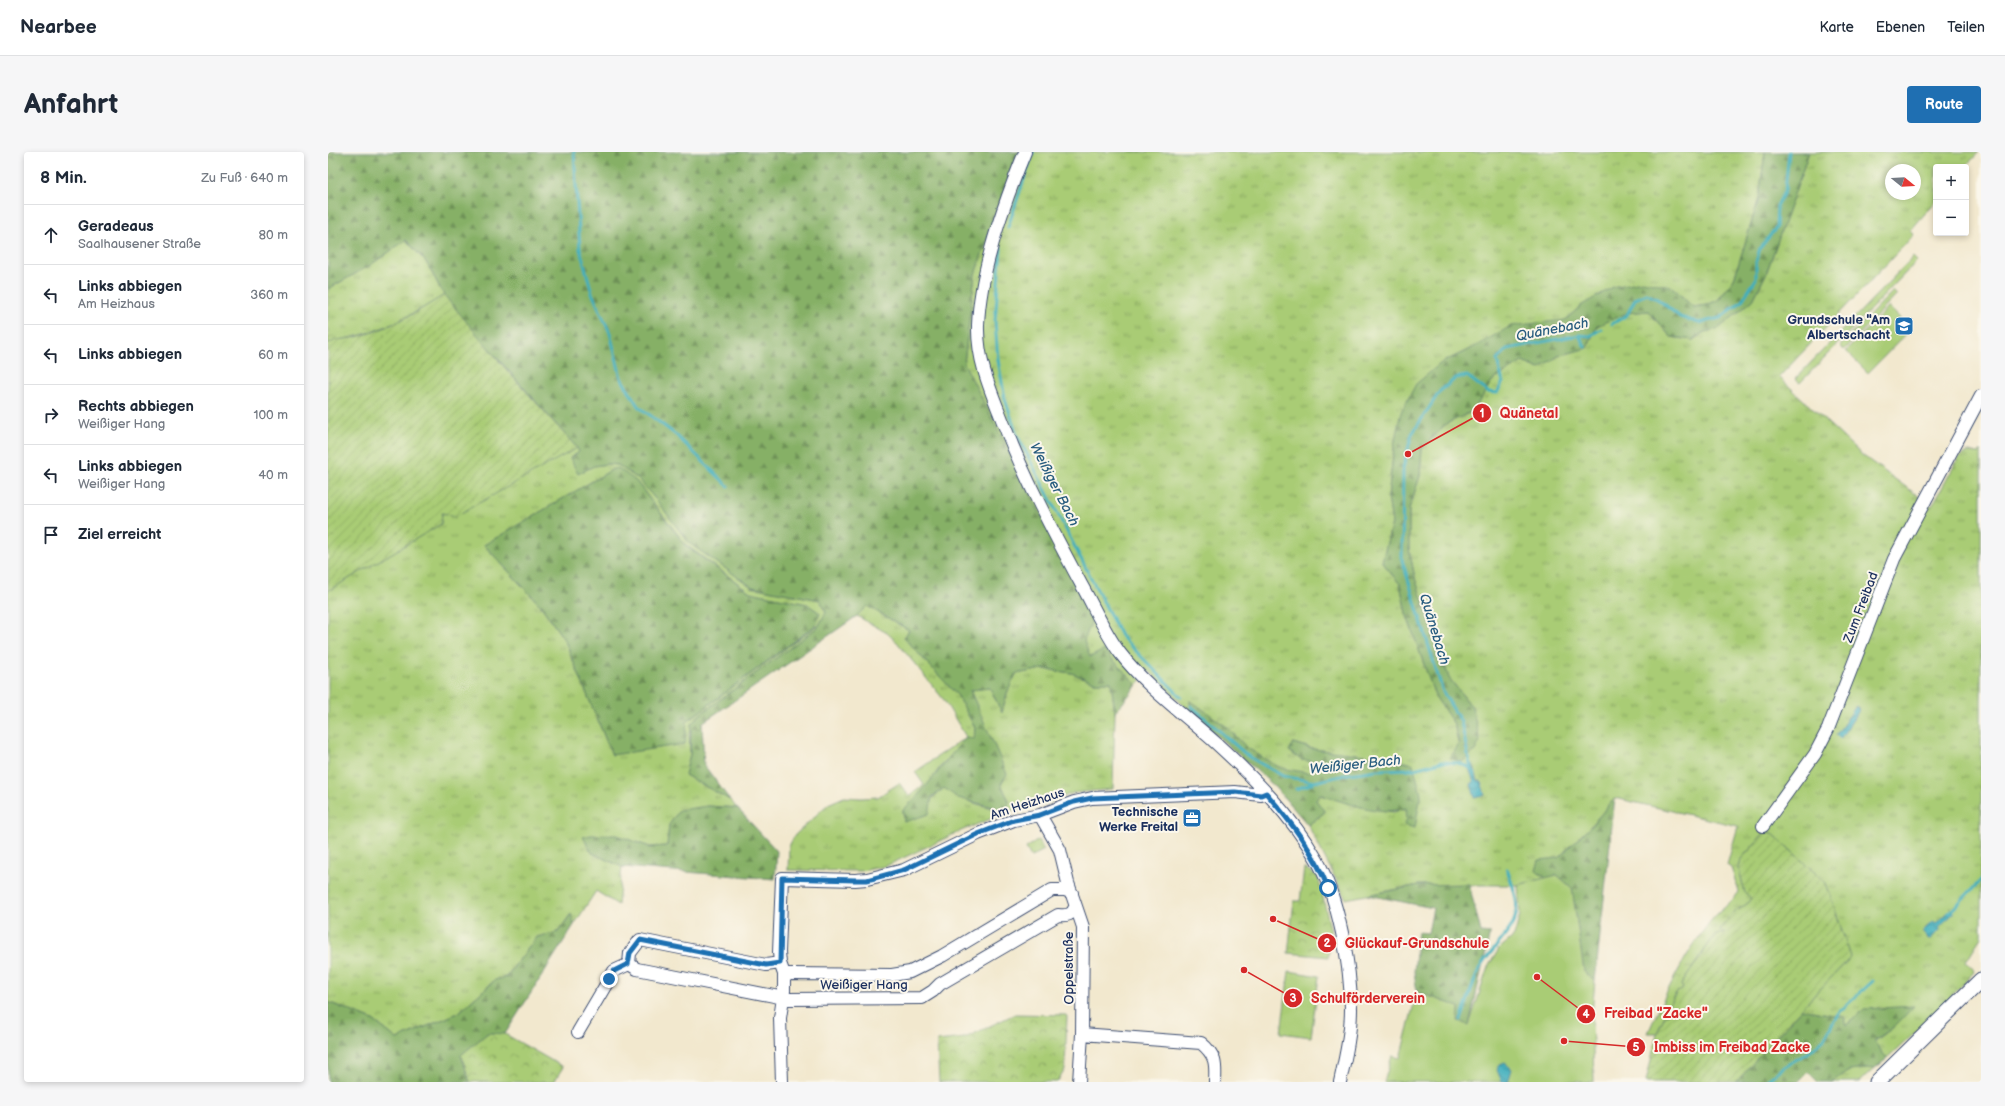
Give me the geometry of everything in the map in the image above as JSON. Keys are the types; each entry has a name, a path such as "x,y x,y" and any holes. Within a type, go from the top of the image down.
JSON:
{"main road":[{"path":"1877,1082 1981,980"}],"street":[{"path":"1025,152 1006,203 985,276 978,326 984,373 1011,443 1038,501 1120,652 1146,681 1216,743 1266,793 1301,836 1317,861 1338,918 1348,976 1351,1007 1340,1082"},
{"name":"Zum Freibad","path":"1763,826 1815,754 1828,729 1894,559 1981,396"},
{"name":"Am Heizhaus","path":"780,963 782,878 867,880 894,873 985,831 1014,820 1040,815 1074,802 1092,798 1235,792 1261,795 1266,793"},
{"name":"Oppelstraße","path":"1040,815 1060,850 1075,907 1083,927 1082,1034 1078,1082"},
{"name":"Weißiger Hang","path":"784,979 788,974 892,975 910,972 942,956 1052,890 1065,890 1072,893"},
{"name":"Weißiger Hang","path":"629,958 637,969 783,998 922,998 933,991 940,984 1058,915 1070,915 1075,907"},
{"path":"578,1032 614,971 629,958 640,940 766,965 780,963 784,979 780,1018 782,1082"},
{"path":"1082,1034 1201,1043 1211,1051 1214,1058 1215,1082"}],"green space":[{"path":"328,152 1018,152 975,274 964,363 1093,618 1084,641 1090,657 1104,650 1137,685 1115,713 1111,682 1094,682 1072,673 1043,669 1016,674 1007,693 1002,713 990,688 970,690 1007,774 1001,784 1009,801 1007,811 958,798 944,788 932,797 929,814 904,822 903,810 928,784 966,737 974,739 975,728 958,696 904,638 909,630 867,606 857,616 702,723 704,765 730,800 685,775 690,754 691,724 698,716 818,627 826,612 820,600 752,587 689,543 658,502 638,479 618,465 607,464 594,466 578,474 570,458 579,452 577,448 461,317 444,295 426,262 406,240 369,266 328,289"},
{"path":"1018,152 1765,152 1759,198 1734,279 1718,300 1707,305 1693,307 1671,286 1582,305 1565,320 1474,347 1441,363 1395,439 1388,497 1392,523 1382,562 1400,584 1406,613 1435,696 1454,724 1462,761 1472,707 1449,678 1415,578 1409,549 1409,509 1420,476 1422,449 1446,424 1473,411 1492,381 1522,362 1540,369 1558,356 1587,348 1597,326 1627,313 1648,311 1671,337 1693,340 1704,332 1718,329 1753,300 1766,274 1809,152 1979,152 1968,164 1933,164 1933,204 1910,231 1914,235 1779,377 1862,455 1932,506 1959,457 1968,452 1979,453 1981,450 1981,937 1966,961 1975,971 1933,1016 1887,1059 1874,1042 1895,1026 1847,1025 1844,1017 1801,1009 1851,957 1826,883 1773,834 1766,831 1741,859 1739,869 1745,893 1752,897 1747,904 1734,912 1720,930 1726,933 1715,935 1681,985 1683,988 1681,991 1676,993 1671,1001 1668,1014 1665,1015 1657,1033 1648,1033 1668,990 1691,949 1713,919 1739,892 1731,868 1727,865 1738,826 1615,798 1589,828 1558,858 1537,871 1546,878 1518,885 1419,885 1346,899 1308,825 1325,812 1315,800 1320,795 1372,809 1394,812 1406,808 1407,819 1415,828 1413,764 1380,757 1313,749 1293,743 1301,760 1310,761 1316,768 1309,774 1281,768 1246,747 1227,727 1190,701 1191,713 1149,671 1137,685 1104,651 1090,657 964,363 975,274"},
{"path":"1765,152 1809,152 1766,274 1753,300 1718,329 1704,332 1693,340 1671,337 1648,311 1627,313 1597,326 1587,348 1558,356 1540,369 1522,362 1492,381 1473,411 1446,424 1422,449 1420,476 1409,509 1409,549 1415,578 1449,678 1472,707 1480,741 1475,751 1462,762 1450,758 1459,744 1454,724 1435,696 1406,613 1400,584 1382,562 1392,523 1388,497 1395,439 1401,412 1416,384 1441,363 1474,347 1511,326 1565,320 1582,305 1613,287 1642,281 1671,286 1693,307 1707,305 1718,300 1734,279 1759,198"},
{"path":"406,240 426,262 444,295 406,317 380,329 328,343 328,289 369,266"},
{"path":"1913,257 1917,261 1800,383 1795,379"},
{"path":"1893,291 1897,295 1844,350 1840,346"},
{"path":"444,295 506,369 577,448 456,516 442,513 441,524 328,591 328,343 335,340 352,338 380,330"},
{"path":"1889,307 1911,329 1868,373 1846,351"},
{"path":"577,448 594,466 607,464 618,465 638,479 658,502 689,543 752,587 820,600 826,612 818,627 698,716 689,734 690,754 685,775 730,800 737,808 708,806 669,825 667,846 650,847 615,835 592,853 622,867 618,905 596,891 574,925 570,915 558,932 537,937 506,977 495,980 458,1013 397,1039 373,1020 328,1002 328,591 441,524 442,513 456,515","holes":["613,469 636,481 686,545 750,592 807,604 820,613 816,626 687,721 612,755 565,641 541,606 484,545"]},
{"path":"618,468 636,481 686,546 750,592 807,604 820,613 816,625 687,721 685,744 612,755 565,641 541,606 484,545 613,469"},
{"path":"867,606 909,630 904,638 958,696 975,728 974,739 943,763 926,787 903,810 904,822 944,788 959,797 974,803 1007,811 1009,801 1001,784 1006,774 970,690 990,688 1002,712 1007,693 1016,674 1043,669 1072,673 1094,682 1111,682 1115,713 1113,789 1073,793 1048,803 1013,810 963,830 886,866 862,871 788,870 789,846 795,835 828,804 844,797 878,797 899,783 909,796 924,785 915,772 966,737 944,700 897,642 887,633 857,616"},
{"path":"1190,700 1227,727 1246,747 1281,768 1309,773 1315,768 1310,761 1301,760 1289,751 1293,743 1313,749 1380,757 1413,764 1421,794 1415,828 1404,825 1407,819 1406,808 1385,811 1374,810 1320,795 1316,800 1325,812 1308,825 1272,784 1191,713"},
{"path":"1615,798 1595,981 1584,972 1572,888 1557,875 1546,878 1536,871 1539,860 1558,858 1589,828"},
{"path":"708,806 737,808 777,851 775,879 622,867 592,853 583,837 591,835 616,835 650,847 667,846 669,825 679,810"},
{"path":"1766,831 1773,834 1826,883 1851,957 1801,1009 1736,1082 1646,1082 1657,1033 1665,1015 1669,1014 1669,1004 1677,992 1682,990 1683,988 1681,985 1715,935 1725,933 1719,930 1734,912 1747,904 1751,898 1745,893 1739,869 1741,859"},
{"path":"1038,840 1044,850 1031,857 1026,848"},
{"path":"1304,868 1318,876 1332,936 1328,957 1288,953 1294,901 1300,901"},
{"path":"1557,875 1572,888 1584,972 1595,981 1592,1014 1594,1082 1384,1082 1392,1056 1400,1058 1417,992 1459,1007 1458,1021 1469,1025 1488,967 1499,949 1514,936 1520,915 1518,885"},
{"path":"1469,884 1481,932 1490,933 1469,1025 1458,1021 1459,1007 1417,992 1414,972 1418,932 1428,933 1433,908 1368,895 1419,885"},
{"path":"571,914 574,925 505,1034 488,1033 461,1055 470,1082 328,1082 328,1002 373,1020 397,1039 458,1013 495,980 506,977 537,937 558,932"},
{"path":"1289,971 1319,976 1311,1037 1281,1033"},
{"path":"1914,1006 1895,1026 1874,1041 1887,1059 1875,1068 1849,1071 1831,1082 1818,1082 1808,1072 1798,1082 1736,1082 1801,1009 1844,1017 1847,1025 1864,1009"},
{"path":"1015,1014 1067,1015 1065,1070 1057,1082 939,1082 937,1041 965,1038"},
{"path":"488,1033 505,1034 563,1067 554,1082 470,1082 461,1055"},
{"path":"1875,1068 1860,1082 1831,1082 1849,1071"}],"water":[{"path":"1856,706 1860,709 1840,739 1836,735"},
{"path":"1473,764 1478,781 1481,781 1485,795 1475,798 1471,784 1474,782 1468,766"},
{"path":"1951,910 1954,913 1939,927 1941,929 1929,940 1922,932 1933,921 1936,923"},
{"path":"1505,1063 1512,1069 1508,1082 1502,1082 1497,1070 1500,1065"}],"waterway":[{"path":"574,152 580,249 592,293 610,333 621,378 638,406 676,435 728,486"},
{"name":"Weißiger Bach","path":"1008,227 1033,152"},
{"name":"Quänebach","path":"1612,324 1627,315 1635,299 1647,294 1659,300 1680,317 1699,323 1720,318 1741,302 1756,279 1756,262 1760,248 1776,228 1777,206 1785,190 1789,152"},
{"name":"Weißiger Bach","path":"1001,248 995,321 998,360 1005,399 1017,435 1121,636 1181,697"},
{"name":"Quänebach","path":"1471,769 1461,722 1443,692 1402,560 1403,468 1412,434 1440,391 1456,378 1467,376 1488,392 1497,393 1503,382 1497,360 1507,349 1579,335 1590,336 1601,329"},
{"path":"1579,335 1585,347"},
{"name":"Weißiger Bach","path":"1191,706 1249,757 1283,776 1314,782 1349,774 1377,770 1414,769 1441,762 1458,763 1471,768"},
{"path":"1296,789 1313,783"},
{"name":"Quänebach","path":"1461,1020 1479,970 1514,922 1517,908 1516,897 1507,869"},
{"path":"1949,913 1981,880"},
{"path":"1765,1082 1785,1066 1808,1053 1824,1039 1839,1012 1873,981"}],"place":[{"name":"Grundschule \"Am Albertschacht","path":"1904,326"},
{"name":"Quänetal","path":"1408,454"},
{"name":"Technische Werke Freital","path":"1192,818"},
{"name":"Glückauf-Grundschule","path":"1273,919"},
{"name":"Schulförderverein","path":"1244,970"},
{"name":"Freibad \"Zacke\"","path":"1537,977"},
{"name":"Imbiss im Freibad Zacke","path":"1564,1041"}],"route":[{"path":"609,979 614,971 628,964 630,953 640,940 766,965 780,963 779,952 782,878 867,880 904,870 978,834 1014,820 1040,815 1074,802 1092,798 1235,792 1261,795 1266,793 1301,836 1317,861 1328,888"}]}
